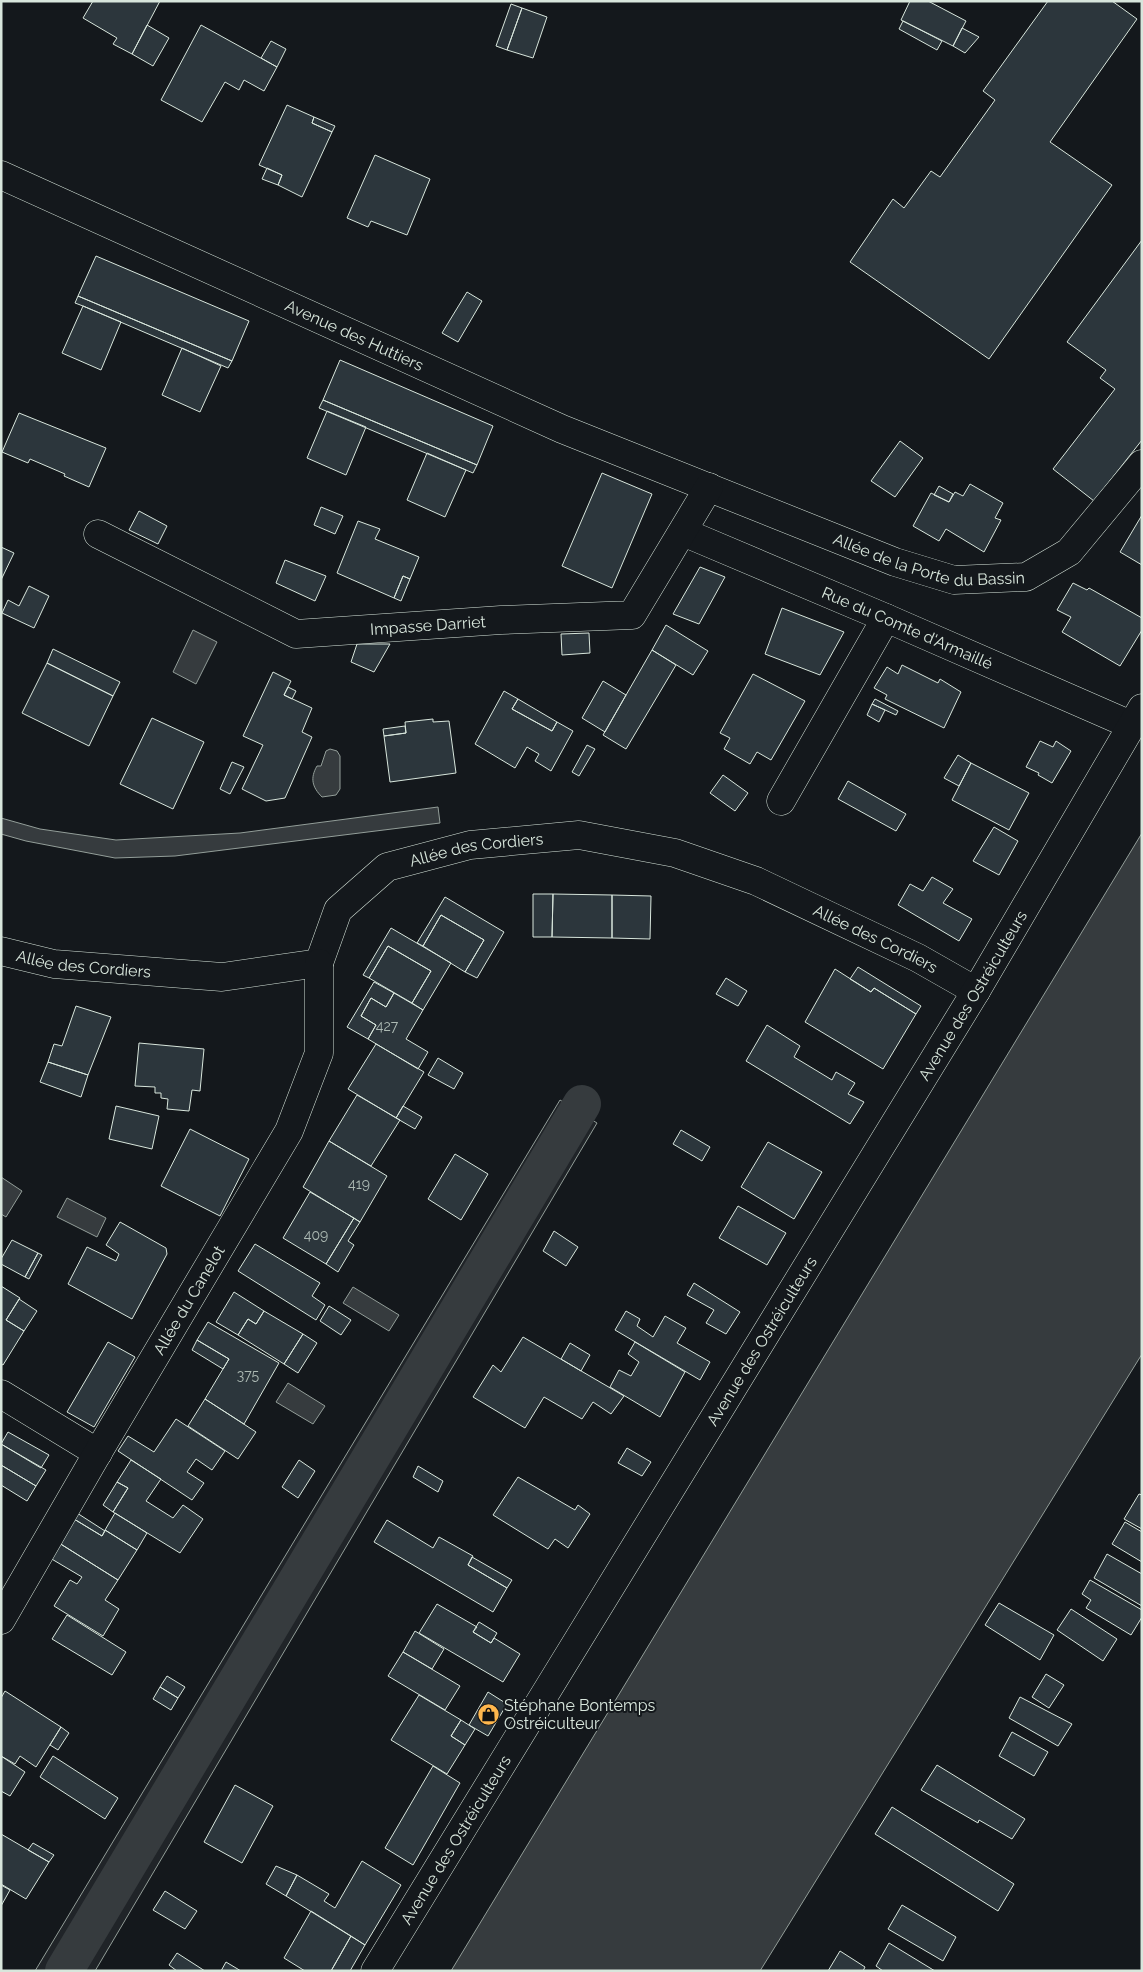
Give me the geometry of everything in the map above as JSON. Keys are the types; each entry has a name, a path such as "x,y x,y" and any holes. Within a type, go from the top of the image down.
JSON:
{"street":[{"name":"Avenue des Huttiers","path":"1,174 562,429 709,487"},
{"name":"Allée de la Porte du Bassin","path":"709,487 895,562 954,580 1026,577 1069,552 1142,464"},
{"name":"Impasse Darriet","path":"98,534 296,634 501,620 632,615 709,487"},
{"name":"Rue du Comte d'Armaillé","path":"682,532 886,618 1136,716"},
{"path":"781,801 886,618"},
{"name":"Avenue des Ostréiculteurs","path":"375,1971 976,991 1136,716"},
{"name":"Allée des Cordiers","path":"1,951 54,964 222,977 319,963 338,910 387,867 470,845 580,835 676,853 756,881 918,958 976,991"},
{"name":"Allée du Canelot","path":"1,1620 98,1452 289,1131 319,1053 319,963"},
{"path":"1,1394 98,1452"}],"shaded area":[{"path":"193,630 217,642 196,684 173,672"},
{"path":"330,749 337,751 340,756 340,789 336,795 322,797 314,786 313,774 317,766 321,766 326,751"},
{"path":"438,807 440,823 175,856 115,858 26,841 1,834 1,818 40,829 116,840 240,833"},
{"path":"1142,833 1142,1354 760,1971 451,1971"},
{"path":"560,1100 597,1123 95,1971 35,1971"},
{"path":"1,1177 22,1191 6,1217 1,1214"},
{"path":"67,1198 106,1218 97,1237 57,1217"},
{"path":"353,1287 399,1315 389,1331 343,1303"},
{"path":"288,1383 325,1406 313,1424 276,1402"}],"building":[{"path":"93,1 160,1 132,54 113,44 117,38 83,18"},
{"path":"910,1 928,1 966,21 953,46 901,20"},
{"path":"1048,1 1112,1 1137,19 1050,142 1112,185 989,359 850,262 893,199 904,208 931,171 940,177 995,100 983,91"},
{"path":"511,4 522,8 507,50 496,46"},
{"path":"522,8 547,17 533,58 507,50"},
{"path":"903,21 942,41 937,50 899,29"},
{"path":"147,25 169,38 153,66 132,54"},
{"path":"201,25 277,67 264,91 244,80 239,90 225,82 202,122 161,100"},
{"path":"962,28 979,37 965,53 953,46"},
{"path":"271,41 286,49 277,67 261,58"},
{"path":"287,105 314,117 312,123 332,132 302,197 278,185 282,175 259,165"},
{"path":"314,117 335,126 332,132 312,123"},
{"path":"375,155 430,179 407,235 371,221 368,227 347,218"},
{"path":"267,168 282,175 278,185 262,179"},
{"path":"1142,240 1142,440 1094,501 1053,469 1115,389 1100,378 1106,370 1067,342"},
{"path":"96,256 249,321 232,361 78,296"},
{"path":"467,292 482,301 458,342 442,333"},
{"path":"78,296 232,361 228,368 75,303"},
{"path":"83,306 121,322 101,370 62,353"},
{"path":"182,348 221,366 200,412 162,395"},
{"path":"340,360 493,426 477,465 323,400"},
{"path":"323,400 477,465 473,473 319,408"},
{"path":"327,411 366,427 346,475 307,458"},
{"path":"19,413 106,448 89,487 30,459 28,463 2,452"},
{"path":"900,441 923,458 895,497 871,481"},
{"path":"427,453 466,470 445,517 407,500"},
{"path":"602,473 652,494 612,588 562,566"},
{"path":"970,484 1003,503 995,518 1001,520 984,552 946,529 939,541 913,526 931,493 949,502 955,492 963,496"},
{"path":"939,486 953,494 949,502 934,495"},
{"path":"321,507 343,516 335,534 314,525"},
{"path":"139,511 167,526 158,544 129,530"},
{"path":"1142,515 1142,565 1120,552"},
{"path":"358,521 380,529 375,539 419,557 410,579 403,576 394,598 337,573"},
{"path":"1,547 14,553 1,580"},
{"path":"285,560 326,576 315,601 276,583"},
{"path":"700,567 725,577 699,624 673,614"},
{"path":"403,576 410,579 401,601 394,598"},
{"path":"1073,583 1087,590 1089,588 1142,618 1142,630 1120,666 1062,632 1071,617 1057,610"},
{"path":"29,586 49,596 34,628 2,613 8,600 19,606"},
{"path":"782,608 844,632 820,675 765,654"},
{"path":"666,625 708,651 693,675 652,650"},
{"path":"589,633 590,653 562,655 561,634"},
{"path":"357,644 390,644 374,672 351,662"},
{"path":"53,649 120,682 113,696 47,663"},
{"path":"652,650 676,665 626,749 603,735"},
{"path":"47,663 113,696 89,746 22,713"},
{"path":"902,665 938,683 940,679 961,692 944,728 885,699 887,695 874,688 887,667 898,674"},
{"path":"273,672 291,681 284,695 312,708 302,732 312,737 285,798 266,801 242,789 263,745 243,736"},
{"path":"753,674 805,701 771,760 757,752 750,764 724,749 730,738 720,733"},
{"path":"603,681 626,695 605,732 582,718"},
{"path":"288,687 296,691 292,699 284,695"},
{"path":"504,691 518,699 512,709 552,731 557,722 573,731 551,771 535,761 539,754 527,747 515,768 475,744"},
{"path":"518,699 557,722 552,731 512,709"},
{"path":"875,699 898,711 896,715 872,704"},
{"path":"872,704 885,710 879,722 867,715"},
{"path":"152,718 204,742 173,809 120,784"},
{"path":"433,719 433,722 449,721 456,773 390,782 384,736 406,733 405,722"},
{"path":"405,726 406,733 384,736 383,729"},
{"path":"1040,741 1053,747 1056,741 1071,751 1052,783 1038,775 1039,773 1026,767"},
{"path":"587,745 595,749 579,776 572,772"},
{"path":"958,755 971,763 959,786 944,778"},
{"path":"232,762 244,767 230,794 220,789"},
{"path":"971,763 1029,793 1009,830 952,800"},
{"path":"723,775 748,793 735,811 710,793"},
{"path":"848,781 906,814 896,831 838,799"},
{"path":"994,827 1018,841 999,875 973,861"},
{"path":"932,877 953,889 943,903 972,919 959,941 898,905 910,884 923,891"},
{"path":"533,894 553,894 552,937 533,937"},
{"path":"553,894 612,895 612,938 552,937"},
{"path":"612,895 651,896 650,939 612,938"},
{"path":"445,897 504,932 477,978 465,972 484,940 441,915 423,946 417,943"},
{"path":"441,915 484,940 465,972 423,946"},
{"path":"391,928 451,963 423,1010 412,1003 431,971 388,946 369,978 363,975"},
{"path":"388,946 431,971 412,1003 369,978"},
{"path":"858,967 921,1006 916,1014 874,988 871,992 850,979"},
{"path":"835,969 871,992 874,988 916,1014 883,1069 805,1022"},
{"path":"726,978 747,991 738,1006 716,994"},
{"path":"374,982 394,993 386,1007 371,998 361,1016 376,1025 368,1039 347,1027"},
{"path":"394,993 423,1010 406,1039 428,1052 418,1069 368,1039 376,1025 361,1016 371,998 386,1007"},
{"path":"76,1006 111,1017 88,1075 48,1062 54,1044 62,1046"},
{"path":"767,1025 800,1046 794,1057 832,1080 836,1072 855,1083 848,1094 864,1102 850,1124 746,1061"},
{"path":"139,1043 204,1049 200,1091 192,1090 189,1111 167,1109 168,1099 161,1098 161,1093 155,1093 155,1087 135,1086"},
{"path":"376,1044 424,1072 396,1118 348,1089"},
{"path":"438,1058 463,1073 454,1089 428,1075"},
{"path":"48,1062 88,1075 81,1097 40,1082"},
{"path":"357,1095 400,1120 371,1166 329,1141"},
{"path":"116,1106 159,1116 152,1149 109,1139"},
{"path":"403,1106 422,1117 415,1129 396,1118"},
{"path":"190,1129 249,1159 220,1216 161,1186"},
{"path":"681,1130 710,1147 702,1161 673,1144"},
{"path":"329,1141 387,1176 360,1222 303,1187"},
{"path":"768,1142 822,1172 794,1219 741,1187"},
{"path":"455,1154 488,1174 461,1220 428,1199"},
{"path":"310,1192 354,1218 326,1264 283,1238"},
{"path":"738,1206 786,1233 767,1265 719,1238"},
{"path":"354,1218 360,1222 348,1241 354,1245 338,1272 326,1264"},
{"path":"120,1222 166,1248 167,1254 132,1319 68,1284 87,1247 116,1261 119,1254 106,1245"},
{"path":"554,1231 578,1247 566,1266 543,1251"},
{"path":"12,1240 38,1253 25,1277 1,1264 1,1259"},
{"path":"255,1244 320,1283 312,1296 325,1305 316,1320 238,1271"},
{"path":"38,1253 42,1255 29,1279 25,1277"},
{"path":"694,1283 740,1312 726,1334 706,1323 714,1310 687,1295"},
{"path":"1,1286 20,1298 6,1320 24,1331 3,1365 1,1364"},
{"path":"234,1292 264,1311 256,1324 248,1319 238,1335 216,1322"},
{"path":"19,1299 37,1311 24,1331 6,1320"},
{"path":"329,1306 351,1320 341,1335 320,1321"},
{"path":"264,1311 303,1334 284,1364 238,1335 248,1319 256,1324"},
{"path":"626,1311 640,1319 637,1326 653,1337 665,1316 686,1328 677,1343 710,1362 700,1380 615,1330"},
{"path":"208,1322 279,1363 244,1424 205,1399 229,1359 197,1340"},
{"path":"303,1334 317,1343 298,1373 284,1364"},
{"path":"523,1337 624,1396 611,1414 593,1402 582,1419 544,1397 525,1428 473,1397 493,1365 501,1372"},
{"path":"197,1340 229,1359 223,1369 192,1350"},
{"path":"108,1342 135,1357 94,1427 67,1412"},
{"path":"635,1342 685,1372 660,1417 610,1387 619,1370 631,1376 639,1362 628,1354"},
{"path":"570,1343 590,1355 581,1371 561,1359"},
{"path":"205,1399 256,1432 238,1459 188,1426"},
{"path":"176,1419 225,1451 212,1470 196,1459 187,1472 204,1483 192,1500 118,1451 128,1436 154,1452"},
{"path":"8,1432 49,1455 41,1468 1,1444"},
{"path":"1,1444 46,1470 36,1486 1,1465"},
{"path":"627,1448 651,1462 642,1476 618,1463"},
{"path":"131,1460 161,1479 146,1501 173,1518 183,1505 203,1519 180,1553 113,1512 128,1488 117,1482"},
{"path":"299,1460 315,1471 298,1498 282,1487"},
{"path":"1,1465 36,1486 27,1501 1,1485"},
{"path":"418,1466 443,1481 438,1492 413,1477"},
{"path":"518,1477 575,1510 578,1505 590,1514 568,1548 555,1539 548,1549 493,1515"},
{"path":"117,1482 128,1488 113,1512 103,1505"},
{"path":"1139,1494 1142,1495 1142,1529 1124,1519"},
{"path":"77,1513 105,1531 102,1536 74,1519"},
{"path":"115,1513 147,1533 137,1550 105,1530"},
{"path":"74,1519 102,1536 105,1530 137,1550 118,1580 59,1543"},
{"path":"387,1520 433,1548 439,1537 473,1556 468,1565 507,1588 493,1612 374,1542"},
{"path":"1125,1522 1142,1532 1142,1562 1112,1544"},
{"path":"59,1543 118,1580 105,1600 119,1609 103,1636 54,1606 70,1580 77,1584 82,1577 50,1558"},
{"path":"1107,1554 1142,1574 1142,1606 1094,1578"},
{"path":"472,1557 512,1580 507,1588 468,1565"},
{"path":"1090,1580 1142,1610 1142,1617 1131,1635 1086,1608 1091,1600 1082,1594"},
{"path":"999,1603 1054,1635 1040,1660 985,1625"},
{"path":"437,1604 477,1627 473,1632 491,1643 494,1638 520,1654 503,1682 419,1633"},
{"path":"1071,1609 1117,1639 1103,1661 1057,1630"},
{"path":"67,1615 126,1652 112,1675 52,1639"},
{"path":"479,1622 497,1633 491,1643 473,1632"},
{"path":"415,1631 444,1649 432,1669 403,1652"},
{"path":"403,1652 460,1686 445,1710 388,1676"},
{"path":"1046,1674 1064,1685 1049,1708 1032,1697"},
{"path":"167,1676 185,1687 178,1698 160,1687"},
{"path":"160,1687 178,1698 171,1710 153,1699"},
{"path":"5,1691 61,1727 36,1767 20,1756 15,1764 1,1756 1,1698"},
{"name":"Stéphane Bontemps Ostréiculteur","path":"488,1692 507,1704 488,1736 469,1725"},
{"path":"419,1695 461,1720 451,1736 465,1745 447,1774 391,1740"},
{"path":"1020,1697 1072,1724 1058,1746 1009,1718"},
{"path":"461,1720 475,1729 465,1745 451,1736"},
{"path":"61,1727 69,1733 58,1750 50,1745"},
{"path":"1012,1732 1048,1752 1034,1776 999,1756"},
{"path":"1,1756 25,1772 10,1796 1,1791"},
{"path":"53,1756 118,1798 105,1819 40,1777"},
{"path":"937,1765 1025,1819 1012,1839 979,1820 978,1823 921,1790"},
{"path":"433,1766 460,1783 413,1865 385,1848"},
{"path":"235,1785 273,1806 242,1863 204,1842"},
{"path":"892,1807 1014,1884 998,1911 875,1834"},
{"path":"1,1834 49,1862 26,1899 1,1884"},
{"path":"33,1843 54,1855 49,1862 28,1850"},
{"path":"362,1861 401,1885 365,1945 286,1896 297,1875 329,1894 324,1901 335,1908"},
{"path":"276,1866 297,1875 286,1896 266,1884"},
{"path":"1,1885 10,1890 1,1906"},
{"path":"165,1891 197,1911 185,1929 153,1910"},
{"path":"902,1905 956,1937 943,1961 888,1929"},
{"path":"311,1911 351,1936 331,1971 305,1971 284,1958"},
{"path":"351,1936 365,1945 350,1971 331,1971"},
{"path":"889,1943 935,1971 883,1971 876,1966"},
{"path":"840,1951 865,1967 863,1971 828,1971"},
{"path":"177,1953 205,1971 177,1971 169,1965"},
{"path":"226,1962 241,1971 221,1971"}],"waterway":[{"path":"64,1971 582,1104"}],"place":[{"name":"Stéphane Bontemps Ostréiculteur","path":"488,1714"}]}
